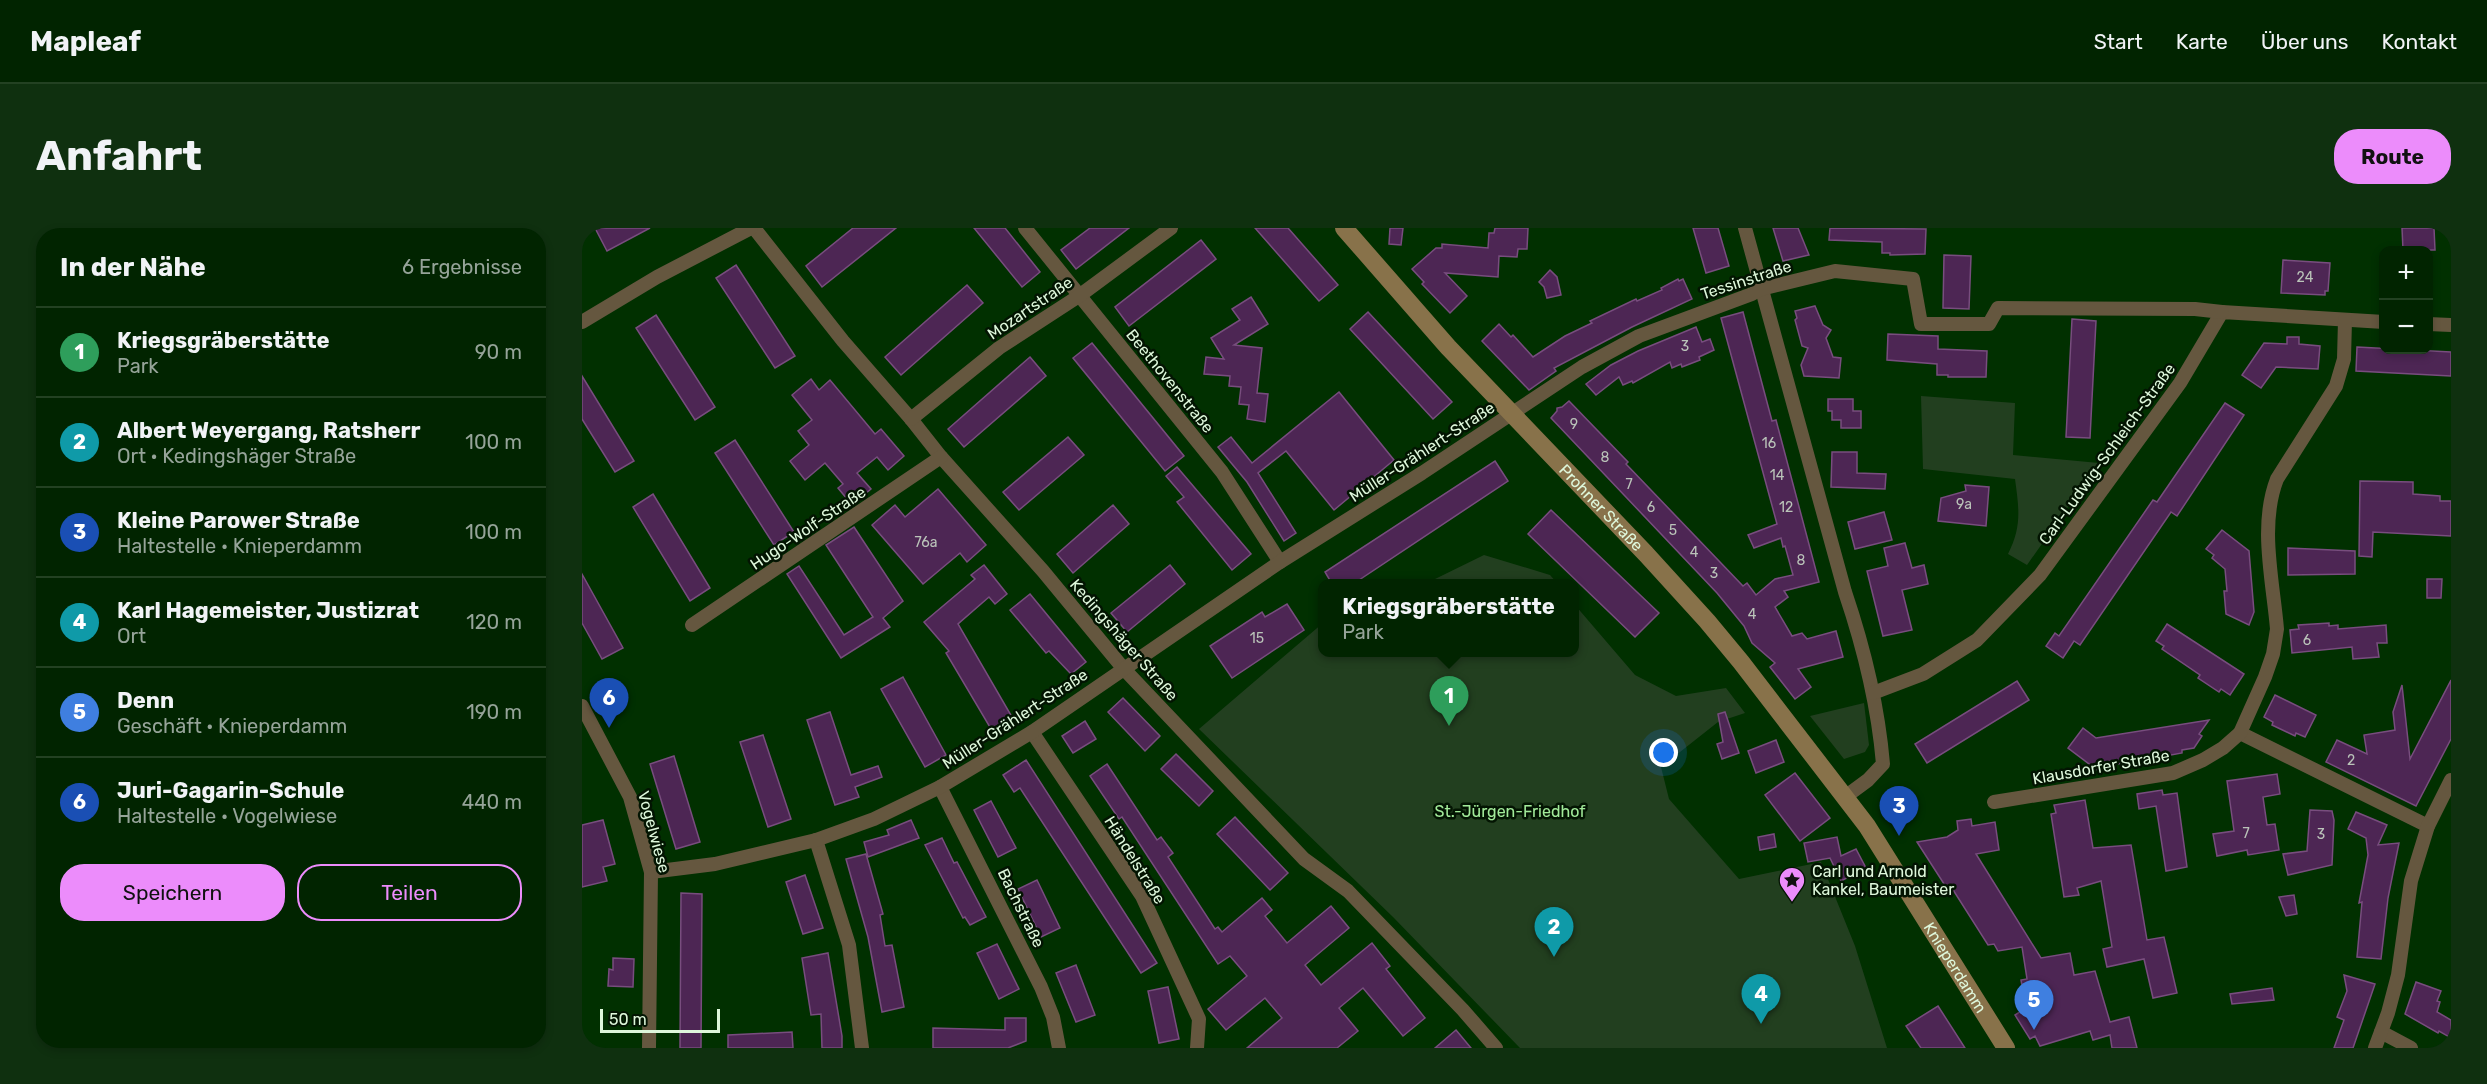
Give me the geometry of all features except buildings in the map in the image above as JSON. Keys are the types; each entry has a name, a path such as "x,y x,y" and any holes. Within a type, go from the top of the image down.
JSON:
{"main road":[{"name":"Prohner Straße","path":"1344,228 1448,347 1707,621 1845,796"},
{"name":"Knieperdamm","path":"1845,796 1879,845 2006,1048"}],"street":[{"path":"582,322 657,277 752,228"},
{"name":"Kedingshäger Straße","path":"752,228 843,341 941,457 1044,571 1123,668 1304,859 1357,899 1496,1048"},
{"name":"Beethovenstraße","path":"1025,228 1222,472 1280,562"},
{"name":"Mozartstraße","path":"911,419 999,348 1079,296 1171,228"},
{"path":"1744,228 1845,592 1862,642 1873,693 1883,764 1868,780 1845,796"},
{"name":"Tessinstraße","path":"1513,414 1582,367 1639,336 1761,289 1834,271 1913,279 1922,324 1989,324 1998,308 2195,309 2222,312"},
{"path":"2222,312 2379,322"},
{"name":"Carl-Ludwig-Schleich-Straße","path":"1873,693 1923,674 1977,639 2040,575 2180,383 2222,312"},
{"path":"2345,320 2344,359 2336,386 2273,488 2268,528 2277,629 2265,677 2240,733 2428,826"},
{"path":"2433,324 2451,325"},
{"name":"Müller-Grählert-Straße","path":"651,872 715,864 816,840 874,819 940,787 1032,732 1280,562 1513,414"},
{"name":"Hugo-Wolf-Straße","path":"692,625 941,457"},
{"name":"Vogelwiese","path":"582,706 630,797 651,872 648,1048"},
{"name":"Händelstraße","path":"1032,732 1142,896 1199,1019 1197,1048"},
{"name":"Klausdorfer Straße","path":"1994,802 2173,773 2203,760 2223,748 2240,733"},
{"path":"2375,1048 2398,975 2411,882 2428,826 2451,780"},
{"name":"Bachstraße","path":"940,787 1041,987 1053,1017 1059,1048"},
{"path":"816,840 849,945 862,1048"},
{"path":"2381,1032 2411,1048"}],"green space":[{"path":"1921,396 2015,403 2013,455 2099,463 2027,565 2008,554 2016,535 2018,517 2015,479 1923,469"},
{"path":"1484,555 1550,575 1554,579 1435,579"},
{"name":"St.-Jürgen-Friedhof","path":"1579,610 1635,675 1676,696 1726,688 1745,713 1718,722 1661,767 1669,799 1739,879 1821,862 1855,946 1887,1048 1520,1048 1393,917 1199,729 1318,627 1318,657 1579,657"},
{"path":"1864,703 1869,745 1865,752 1844,759 1810,716"}],"place":[{"name":"Kriegsgräberstätte","path":"1449,726"},
{"name":"Juri-Gagarin-Schule","path":"609,728"},
{"name":"Kleine Parower Straße","path":"1899,836"},
{"name":"Carl und Arnold Kankel, Baumeister","path":"1792,903"},
{"name":"Albert Weyergang, Ratsherr","path":"1554,957"},
{"name":"Karl Hagemeister, Justizrat","path":"1761,1024"},
{"name":"Denn","path":"2034,1030"}]}
